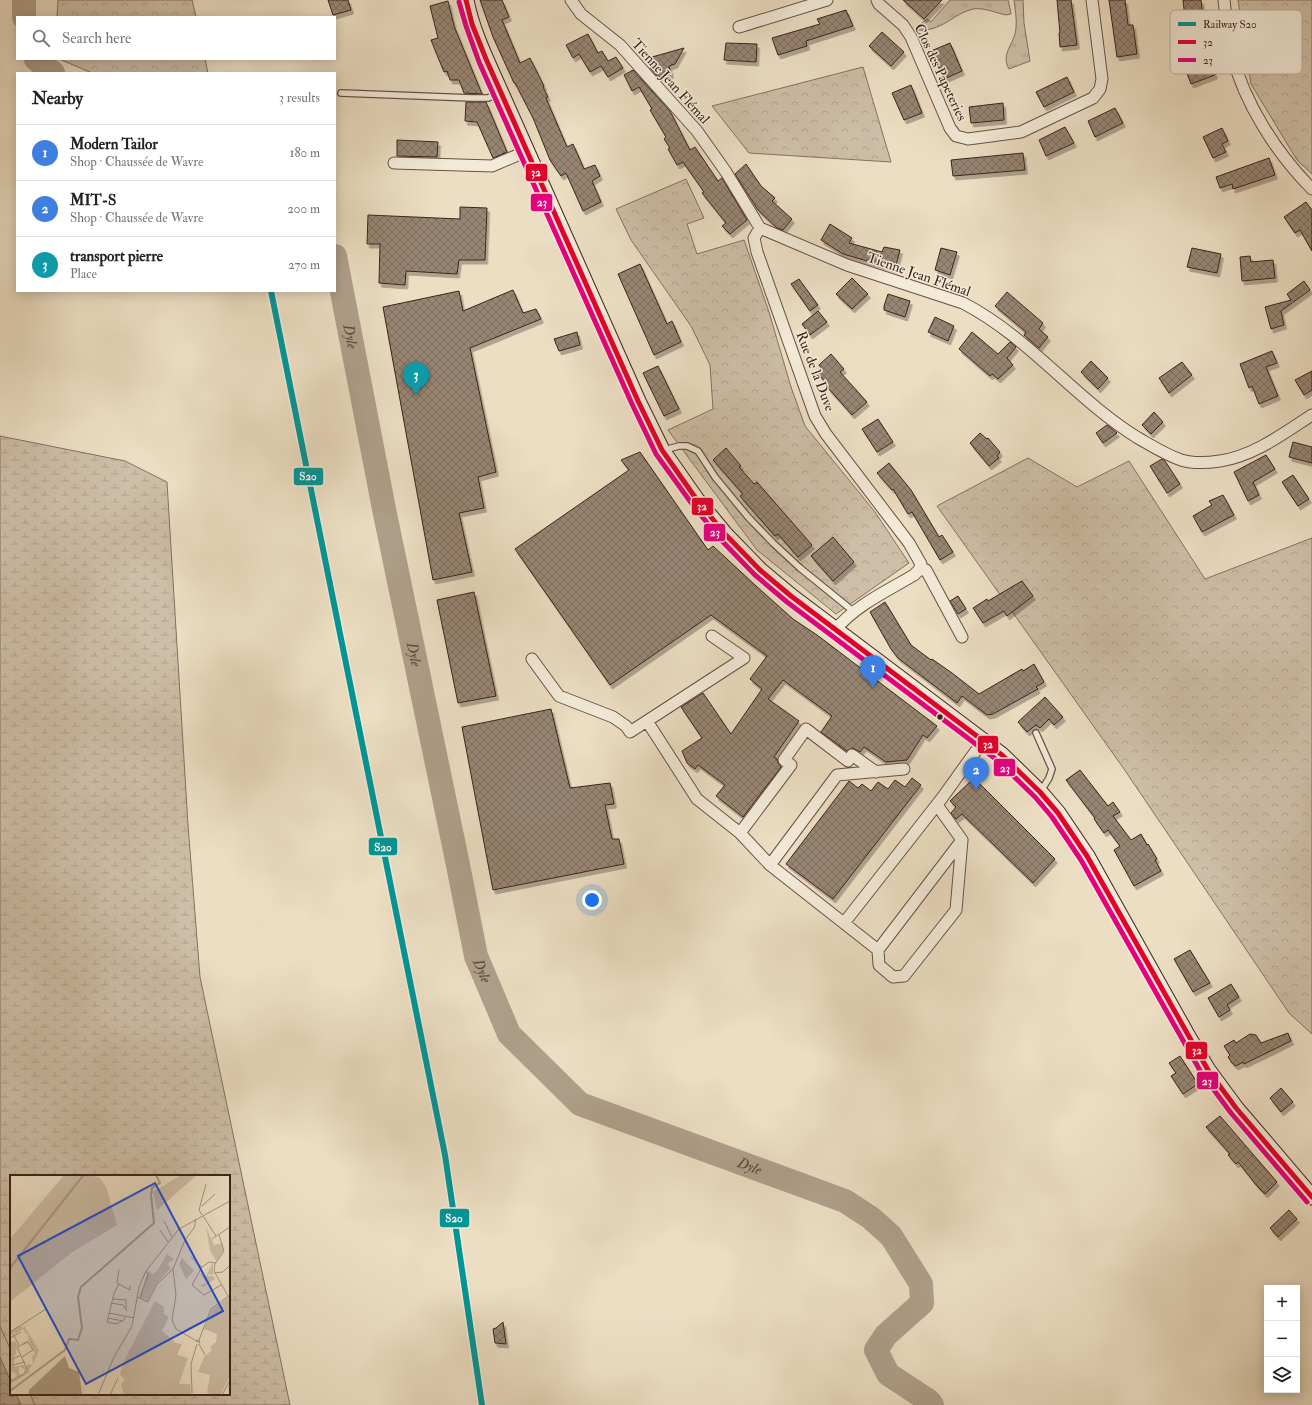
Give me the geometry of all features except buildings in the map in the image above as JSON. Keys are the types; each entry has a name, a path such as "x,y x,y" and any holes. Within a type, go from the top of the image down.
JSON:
{"main road":[{"path":"466,0 480,44 638,401 662,450 696,500 725,534 760,570 835,630 1002,755 1040,792 1058,813 1087,856 1208,1070 1236,1108 1312,1197"}],"street":[{"name":"Tienne Jean Flémal","path":"571,0 581,14 620,45 698,131 730,177 760,228 847,265 963,303 1011,334 1110,418 1149,444 1182,460 1203,463 1221,461 1242,456 1253,451 1312,415"},
{"path":"740,27 827,0"},
{"name":"Clos des Papeteries","path":"877,0 903,25 911,37 950,128 956,136 968,139 1021,132 1093,98 1100,89 1102,79 1092,0"},
{"path":"1224,0 1225,10"},
{"path":"1238,74 1244,91 1272,142 1312,190"},
{"path":"394,163 492,166 527,151"},
{"name":"Rue de la Duve","path":"760,228 754,238 757,252 815,416 826,434 909,543 921,564 920,570 926,570 962,637"},
{"path":"835,630 853,611 920,570"},
{"path":"532,659 559,696 613,717 626,726 630,732 744,658 712,636"},
{"path":"647,721 697,799 740,833 770,865 878,950"},
{"path":"740,833 791,765 784,760 806,729 848,761 852,755 876,772"},
{"path":"844,923 936,805 983,741"},
{"path":"770,865 838,775 904,769"},
{"path":"936,805 962,840 956,910 904,976 893,977 879,965 878,950 962,840"}],"lane":[{"path":"341,93 488,98 501,92"},
{"path":"662,450 679,446 687,446 698,452 715,477 748,517 773,543 800,568 853,611"},
{"path":"1036,733 1052,770 1040,792"}],"green space":[{"path":"58,0 192,0 196,16 57,16"},
{"path":"950,0 1008,0 1011,14 1006,15 985,9 973,9 958,15 940,26 925,30 915,29 927,19 931,22"},
{"path":"1014,0 1023,0 1024,23 1030,61 1009,69 1006,58 1016,28"},
{"path":"1238,0 1312,0 1312,174 1297,160 1251,84 1249,74 1302,74 1302,10 1240,10"},
{"path":"61,60 205,60 208,72 90,72"},
{"path":"863,67 891,162 749,153 712,106"},
{"path":"686,179 704,218 687,224 697,254 744,240 769,312 791,387 805,426 875,512 909,563 836,614 757,550 668,430 713,409 710,365 691,326 631,240 616,209"},
{"path":"0,436 125,461 167,482 188,825 200,977 290,1405 35,1405 30,1395 230,1395 230,1175 10,1175 10,1349 0,1326"},
{"path":"1028,458 1077,487 1129,461 1205,579 1312,538 1312,1034 1289,1013 1124,769 937,506"},
{"path":"0,1321 10,1344 10,1395 32,1395 37,1405 0,1405"}],"water":[{"path":"0,1357 10,1380 10,1395 16,1395 21,1405 0,1405"}],"waterway":[{"name":"Dyle","path":"24,0 24,16"},
{"name":"Dyle","path":"37,60 52,72"},
{"name":"Dyle","path":"336,261 385,514 476,956 509,1034 580,1104 845,1201 871,1218 891,1236 921,1284 922,1303 886,1335 876,1350 888,1374 929,1401 932,1405"}],"rail line":[{"name":"S20","path":"271,292 445,1155 482,1405"}],"transit line":[{"name":"32","path":"466,0 472,24 486,59 638,401 662,450 697,500 725,534 760,570 791,596 1002,755 1040,792 1058,813 1087,856 1208,1070 1236,1108 1312,1197"},
{"name":"23","path":"459,2 479,62 632,404 656,454 692,504 720,539 755,575 787,602 997,760 1035,797 1052,817 1081,860 1202,1074 1231,1113 1307,1202"}],"place":[{"name":"transport pierre","path":"416,395"},
{"name":"Modern Tailor","path":"873,688"},
{"name":"MIT-S","path":"976,790"}]}
